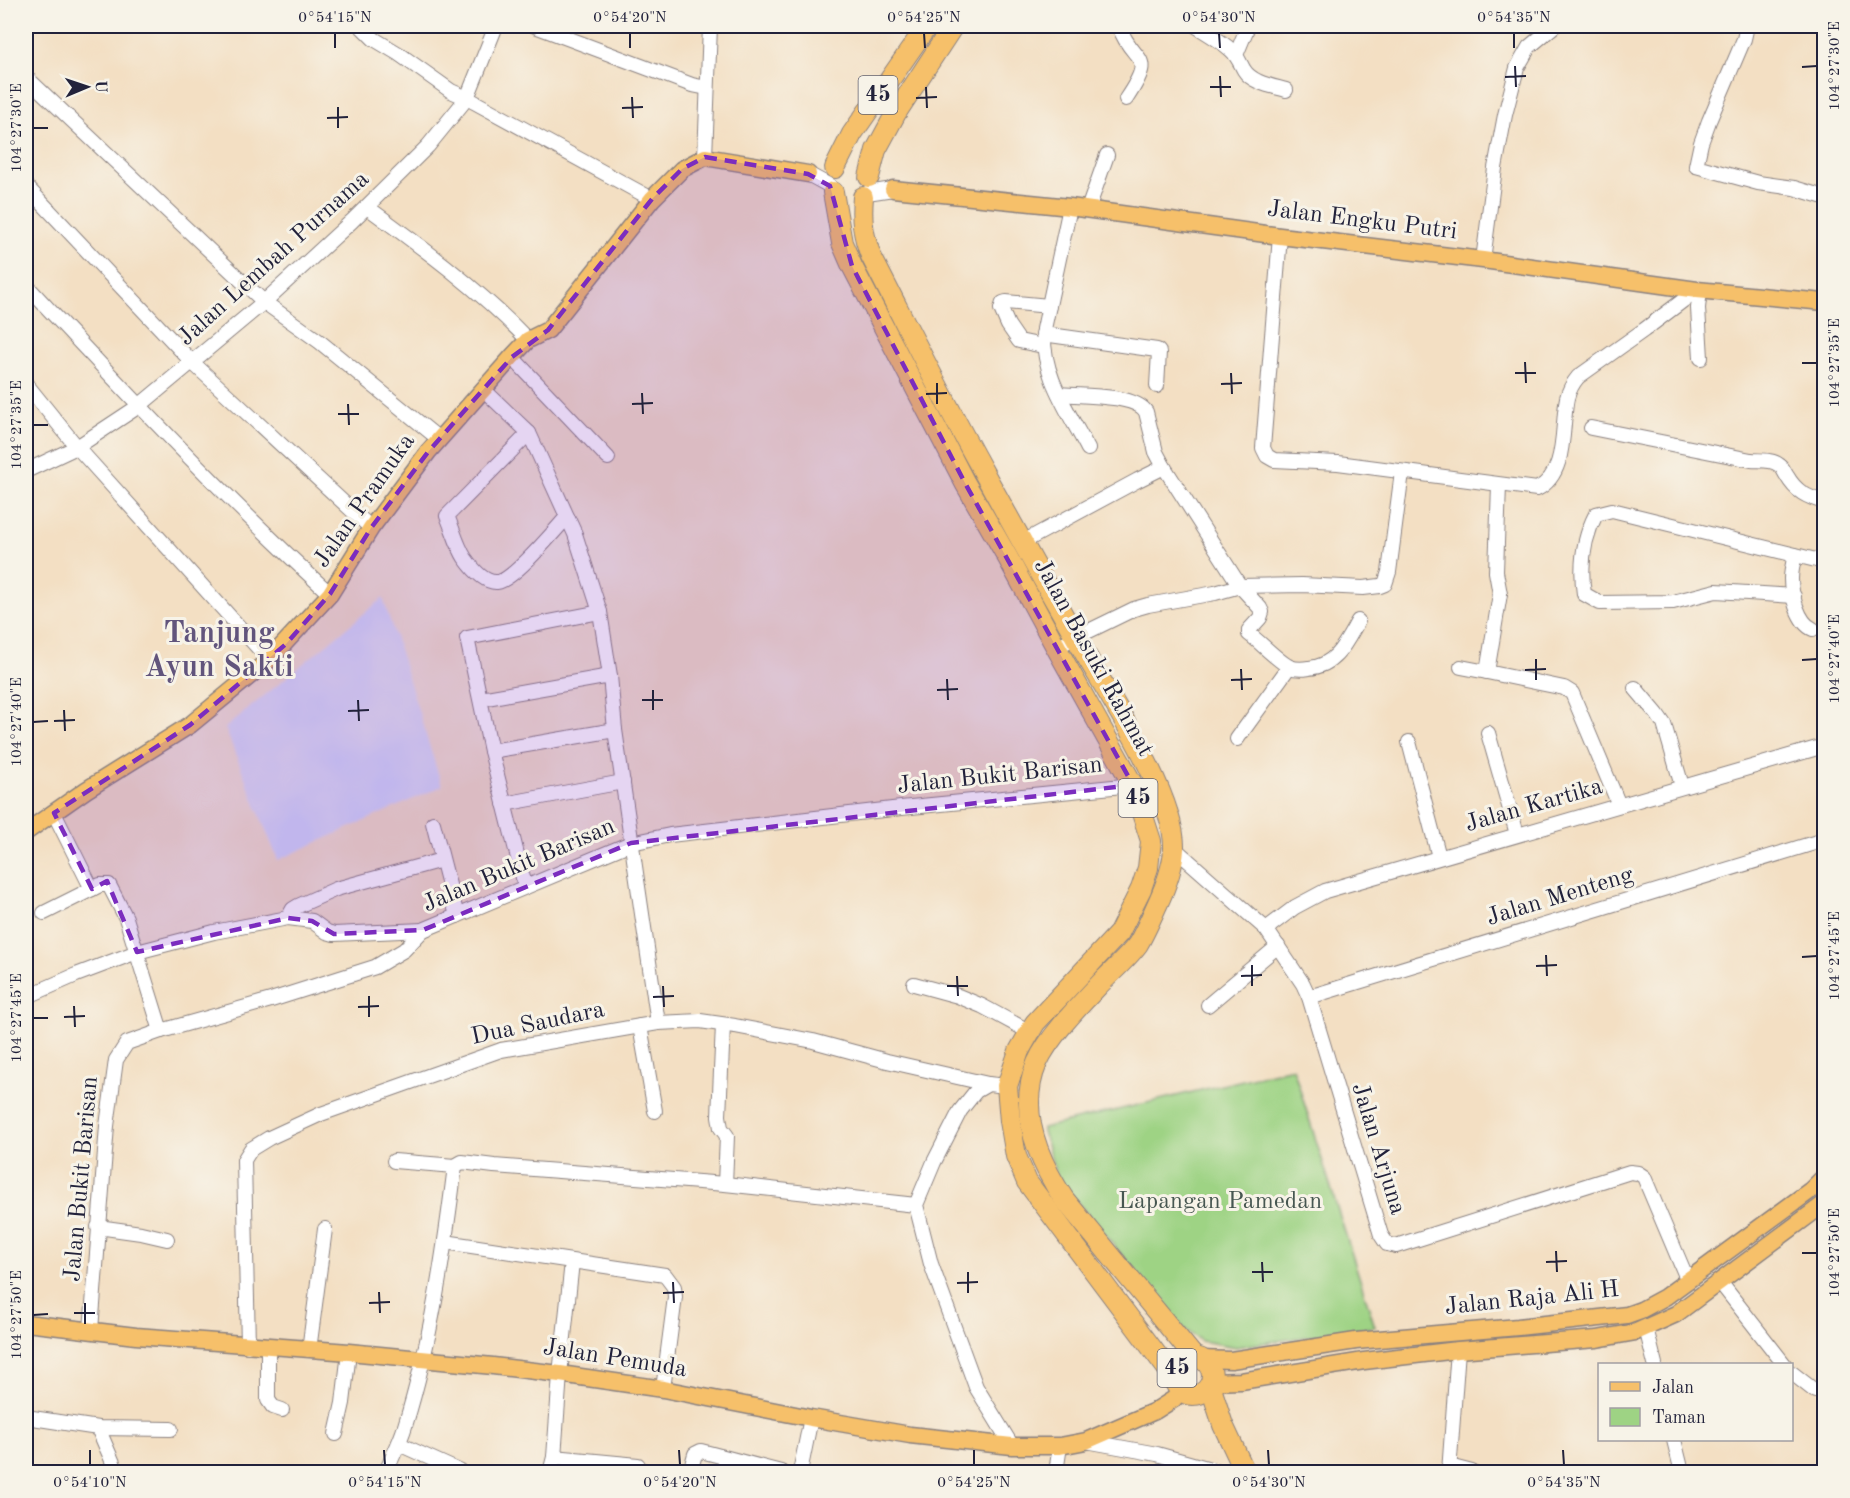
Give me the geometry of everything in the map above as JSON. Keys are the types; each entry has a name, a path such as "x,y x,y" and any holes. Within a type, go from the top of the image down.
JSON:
{"highway":[{"name":"45","path":"833,179 852,134 927,26"},
{"name":"Jalan Basuki Rahmat","path":"953,26 896,113 876,150 862,222 864,238 871,256 982,469 1132,735 1156,784 1170,821 1174,848 1169,877 1163,893 1138,944 1082,1003 1054,1036 1037,1062 1030,1089 1029,1116 1048,1175 1064,1199 1198,1358"},
{"path":"853,162 865,168 867,187 855,201 848,202 837,197 833,179 840,164 853,162"},
{"name":"Jalan Basuki Rahmat","path":"833,179 842,243 852,266 965,483 1133,785 1151,841 1148,868 1141,889 1119,933 1035,1023 998,1085 1026,1182 1180,1387"},
{"path":"1067,988 1082,1003"},
{"name":"45","path":"1223,1425 1180,1387 1177,1366 1182,1362 1198,1358 1209,1366 1210,1384 1223,1425 1245,1473"},
{"name":"45","path":"1180,1387 1196,1395 1206,1390 1210,1384"}],"main road":[{"path":"705,157 808,174"},
{"name":"Jalan Pramuka","path":"26,832 86,790 190,725 270,660 330,594 371,528 439,439 528,340 548,330 652,199 682,169 705,157"},
{"name":"Jalan Engku Putri","path":"893,189 1088,209 1698,290 1824,302"},
{"name":"Jalan Raja Ali H","path":"1198,1358 1231,1360 1356,1341 1616,1317 1641,1310 1665,1298 1810,1190 1824,1177"},
{"path":"1210,1384 1364,1361 1623,1335 1646,1328 1676,1314 1824,1204"},
{"path":"1616,1317 1623,1335"},
{"name":"Jalan Pemuda","path":"26,1323 136,1336 493,1365 663,1389 910,1435 1011,1446 1060,1446 1086,1441 1155,1411 1174,1399 1180,1387"}],"street":[{"path":"361,26 375,39 451,91 652,199"},
{"name":"Jalan Lembah Purnama","path":"26,471 77,447 139,406 264,302 367,207 428,146 467,98 496,26"},
{"path":"535,26 692,85 707,87"},
{"path":"705,157 710,26"},
{"path":"1119,26 1123,37 1143,65 1139,80 1126,99"},
{"path":"1196,26 1236,54 1246,73 1251,77 1270,86 1286,90"},
{"path":"1236,54 1248,26"},
{"path":"1483,260 1495,168 1517,68 1538,31 1554,26"},
{"path":"1747,26 1744,39 1705,132 1696,166 1739,178 1824,196"},
{"path":"26,77 264,302 320,342 439,439"},
{"path":"1088,209 1107,155"},
{"path":"808,174 833,179"},
{"path":"26,186 193,363 371,528"},
{"path":"867,187 893,189"},
{"path":"367,207 466,283 510,321 528,340"},
{"path":"1070,207 1048,306 1043,340 1047,367 1088,449"},
{"path":"1280,236 1263,448 1267,456 1281,461 1338,463 1537,489 1548,482 1562,448 1567,398 1578,377 1698,290"},
{"path":"26,285 139,406 286,554 330,594"},
{"path":"1698,290 1701,358"},
{"path":"1048,306 1006,302 1001,309 1018,341 1043,340 1157,350 1159,359 1157,386"},
{"path":"512,357 608,458"},
{"path":"26,384 77,447 270,660"},
{"path":"483,389 529,433 575,534 600,612 657,1023"},
{"path":"1059,394 1121,399 1142,406 1146,412 1156,452 1164,467 1240,586 1262,612 1260,618 1249,630 1250,634 1289,667 1316,668 1327,664 1340,652 1358,621"},
{"path":"1591,428 1728,456 1777,463 1798,492 1824,502"},
{"path":"529,433 447,516 465,558 481,576 492,582 499,582 520,567 567,517"},
{"path":"1023,542 1164,467"},
{"path":"1056,647 1148,604 1215,593 1240,586 1302,585 1363,588 1385,584 1389,572 1402,472"},
{"path":"1487,672 1500,594 1496,572 1500,485"},
{"path":"1794,596 1716,591 1673,602 1600,603 1584,594 1581,575 1588,530 1596,514 1612,510 1824,562"},
{"path":"1794,555 1791,579 1794,596 1804,622 1813,628"},
{"path":"525,886 491,751 467,638 600,612"},
{"path":"1237,739 1289,667"},
{"path":"1461,668 1564,688 1572,693 1619,805"},
{"path":"481,699 610,676"},
{"path":"1635,688 1664,724 1682,786"},
{"path":"491,751 615,729"},
{"path":"1488,733 1517,834"},
{"path":"1409,742 1439,857"},
{"name":"Jalan Kartika","path":"1266,929 1295,907 1325,891 1824,746"},
{"path":"504,804 623,782"},
{"name":"Jalan Bukit Barisan","path":"91,1330 106,1126 116,1060 127,1043 375,967 404,950 423,930 631,843 670,835 901,808 1133,785"},
{"path":"54,813 92,889"},
{"path":"433,823 457,916"},
{"name":"Jalan Menteng","path":"1309,997 1824,840"},
{"name":"Jalan Arjuna","path":"1174,848 1266,929 1303,984 1309,997 1381,1235 1388,1244 1396,1246 1630,1172 1644,1177 1688,1281"},
{"path":"288,918 293,909 336,889 442,860"},
{"path":"44,913 100,885 109,885 126,918 161,1031"},
{"path":"26,997 137,952 214,932 288,918 312,921 327,932 334,934 423,930"},
{"path":"1208,1005 1278,946"},
{"path":"914,984 958,996 1030,1032"},
{"name":"Dua Saudara","path":"248,1346 244,1160 251,1149 321,1114 501,1050 657,1023 700,1021 813,1041 887,1061 998,1085"},
{"path":"723,1024 719,1116 721,1128 728,1136 725,1184"},
{"path":"640,1026 655,1111"},
{"path":"998,1085 976,1091 960,1111 934,1162 916,1205 931,1264 976,1387 1011,1446"},
{"path":"394,1161 455,1166 462,1162 725,1184 916,1205"},
{"path":"386,1473 391,1457 399,1444 423,1360 445,1242 455,1166"},
{"path":"98,1227 167,1239"},
{"path":"309,1350 325,1228"},
{"path":"445,1242 665,1275 674,1287 675,1297 663,1389"},
{"path":"550,1473 554,1457 560,1374 573,1262"},
{"path":"1720,1282 1782,1363"},
{"path":"1646,1328 1655,1363"},
{"path":"268,1347 268,1400 273,1407 282,1410"},
{"path":"1458,1350 1449,1469 1472,1473"},
{"path":"336,1434 343,1403 349,1352"},
{"path":"1793,1374 1815,1391 1824,1391"},
{"path":"26,1417 98,1428 171,1429"},
{"path":"800,1473 811,1418"},
{"path":"98,1428 117,1473"},
{"path":"1086,1441 1157,1454 1221,1473"},
{"path":"1674,1441 1682,1473"},
{"path":"399,1444 461,1473"},
{"path":"1056,1473 1060,1446"},
{"path":"690,1473 695,1454 701,1450 781,1473"},
{"path":"554,1457 638,1465"}],"highlighted area":[{"path":"705,157 808,174 830,186 852,266 965,483 1133,785 631,843 423,930 334,934 312,921 288,918 137,952 107,881 92,889 54,813 190,725 286,644 330,594 371,528 428,452 512,357 548,330 652,199 682,169"}],"shaded area":[{"path":"383,598 442,786 278,860 225,728"}],"green space":[{"name":"Lapangan Pamedan","path":"1293,1068 1375,1327 1236,1347 1201,1341 1183,1328 1057,1178 1042,1128"}],"district":[{"name":"Tanjung Ayun Sakti","path":"219,651"}]}
